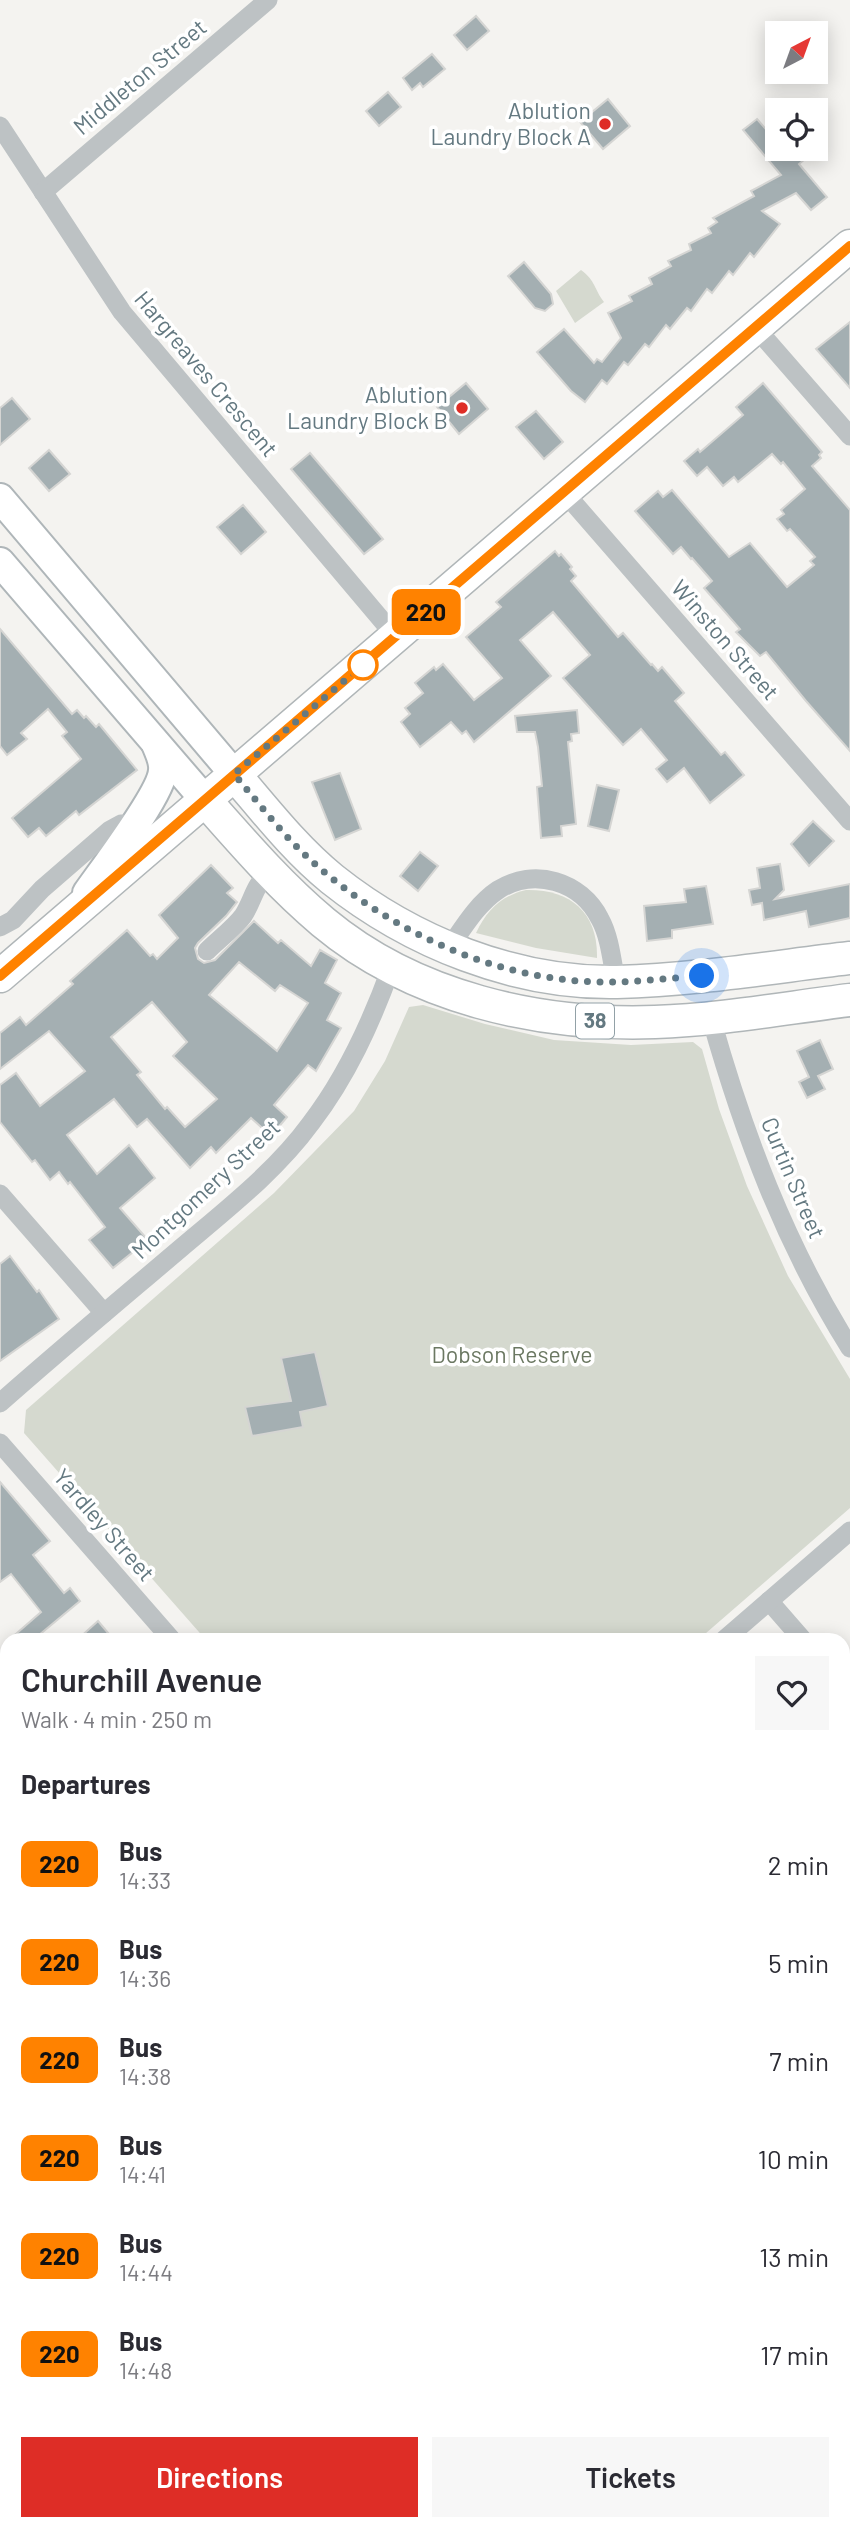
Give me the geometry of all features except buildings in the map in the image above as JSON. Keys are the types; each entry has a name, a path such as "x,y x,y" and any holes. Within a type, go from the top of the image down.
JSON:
{"main road":[{"path":"0,976 850,246"},
{"name":"38","path":"0,498 311,861 364,903 405,927 491,964 534,974 616,982 702,976 850,958"},
{"name":"38","path":"0,562 269,873 324,923 391,968 465,997 524,1013 615,1022 712,1018 850,1000"},
{"path":"74,913 156,790 163,775 163,764 155,741"},
{"path":"391,968 405,927"},
{"path":"422,982 449,948"},
{"path":"702,976 712,1018"},
{"path":"615,1022 616,982"}],"street":[{"name":"Middleton Street","path":"43,192 268,0"},
{"name":"Hargreaves Crescent","path":"0,126 103,285 135,329 396,637"},
{"path":"755,327 850,436"},
{"name":"Winston Street","path":"564,492 850,821"},
{"path":"0,927 24,909 50,882 110,830 123,824 134,825"},
{"path":"206,951 243,916 261,879 269,873"},
{"path":"449,948 479,908 499,890 514,883 547,879 574,890 594,910 606,934 616,982"},
{"path":"24,909 27,929 25,954"},
{"name":"Montgomery Street","path":"0,1403 225,1211 268,1171 310,1125 356,1053 391,968"},
{"name":"Curtin Street","path":"712,1018 736,1102 765,1184 813,1284 850,1348"},
{"path":"0,1194 104,1313"},
{"name":"Yardley Street","path":"0,1443 166,1633"},
{"path":"732,1633 850,1531"},
{"path":"769,1601 797,1633"}],"green space":[{"path":"581,270 604,302 575,323 556,291"},
{"path":"526,890 556,894 578,906 593,928 597,958 536,948 476,933 496,905 509,896"},
{"name":"Dobson Reserve","path":"423,1005 485,1024 554,1040 631,1045 693,1042 702,1049 719,1109 747,1186 788,1276 850,1379 850,1508 706,1633 200,1633 24,1433 26,1410 274,1193 354,1111 385,1061 409,1007"}],"bus line":[{"name":"220","path":"0,976 850,246"}],"place":[{"name":"Ablution Laundry Block A","path":"605,124"},
{"name":"Ablution Laundry Block B","path":"462,408"}],"route":[{"path":"363,665 234,774 302,852 364,903 405,927 491,964 534,974 616,982 702,976"}]}
